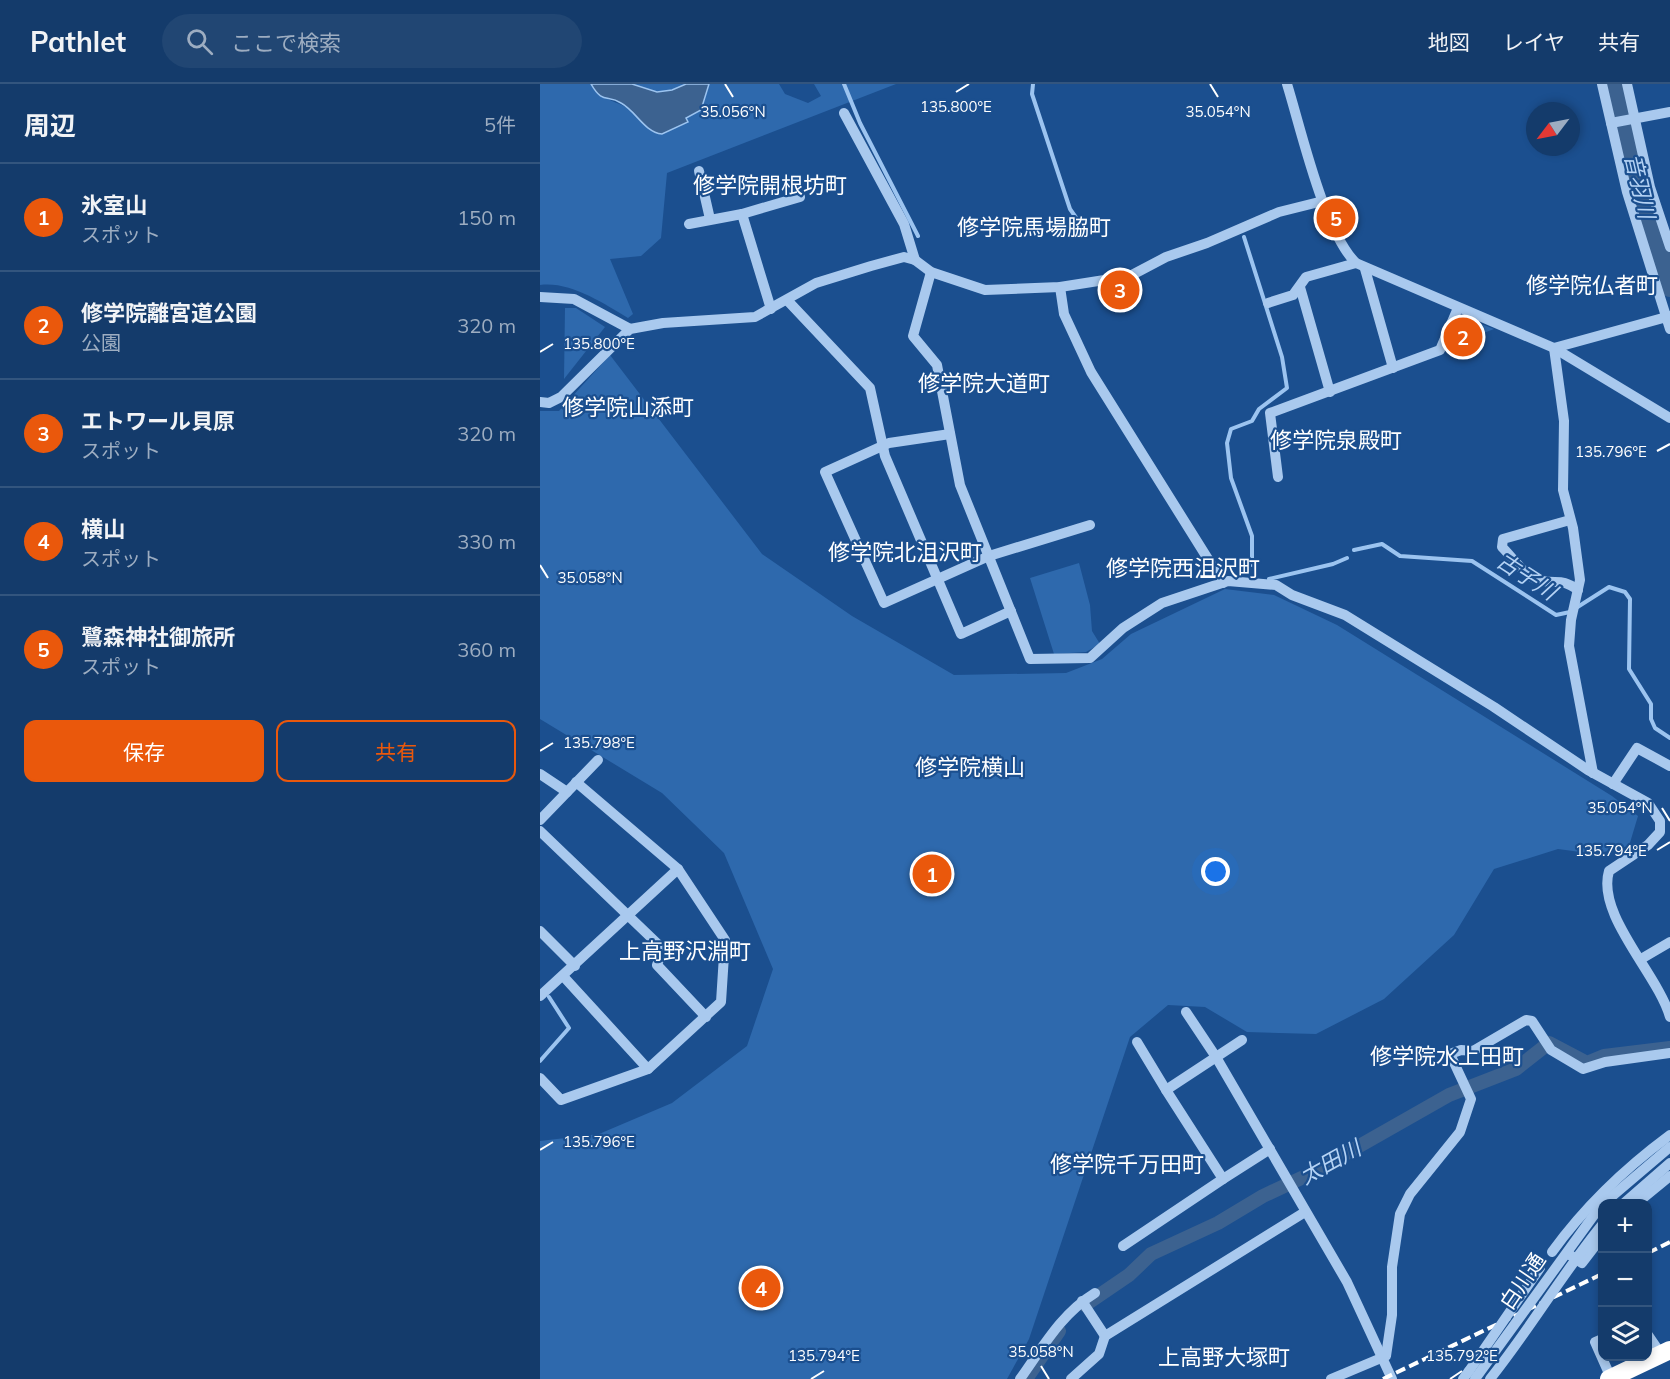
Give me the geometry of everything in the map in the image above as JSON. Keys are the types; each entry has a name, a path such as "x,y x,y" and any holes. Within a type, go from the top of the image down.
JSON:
{"highway":[{"path":"1610,1378 1665,1352"}],"street":[{"path":"1287,84 1323,201 1346,254 1360,266 1554,348 1670,418"},
{"path":"1602,84 1627,192 1670,329"},
{"path":"1627,84 1650,186 1670,248"},
{"path":"1611,123 1670,112"},
{"path":"844,113 904,224 915,260"},
{"path":"699,171 710,219"},
{"path":"688,224 742,214 800,197"},
{"path":"540,402 549,403 561,397 630,329 663,323 745,320 771,309 816,283 904,257 915,260 931,272 985,290 1060,287 1130,276 1166,257 1207,243 1279,212 1323,201"},
{"path":"742,214 771,309"},
{"path":"1268,303 1293,296 1306,277 1360,266"},
{"path":"1360,266 1393,368"},
{"path":"931,272 913,336 938,365 960,485 1030,659 1090,658 1124,628 1162,603 1223,583 1245,581 1276,585 1292,595 1345,615 1593,773 1648,803 1660,821 1660,832 1648,845 1614,866 1609,871 1606,882 1611,908 1641,959 1670,1017"},
{"path":"1060,287 1064,314 1091,372 1223,583"},
{"path":"1300,287 1330,392"},
{"path":"540,297 574,299 630,329"},
{"path":"787,300 870,388 885,456 961,634 1011,611"},
{"path":"1278,477 1270,413 1440,350 1458,308"},
{"path":"1554,348 1668,317"},
{"path":"1554,348 1564,421 1563,490 1580,580 1571,620 1569,646 1593,773"},
{"path":"950,434 883,446 825,472 884,603 989,556 1090,525"},
{"path":"1570,520 1503,539 1502,547 1533,578 1542,581 1566,581 1578,590"},
{"path":"1613,784 1637,748 1670,766"},
{"path":"540,820 598,760"},
{"path":"540,774 567,792"},
{"path":"540,1078 561,1100 648,1069 721,1002 725,940 678,869 576,782"},
{"path":"540,831 663,949 657,965 706,1017"},
{"path":"540,996 678,869"},
{"path":"540,931 575,966"},
{"path":"1641,959 1670,942"},
{"path":"564,976 648,1069"},
{"path":"1186,1012 1216,1057 1347,1282 1392,1379"},
{"path":"1331,1379 1386,1356 1392,1315 1392,1267 1400,1214 1410,1194 1460,1132 1471,1099 1450,1054 1461,1050 1473,1051 1526,1020 1532,1021 1551,1050 1583,1069 1605,1062 1670,1053"},
{"path":"1166,1090 1242,1040"},
{"path":"1137,1042 1223,1179"},
{"path":"1598,1242 1582,1263 1555,1248 1604,1189 1629,1165 1670,1135"},
{"name":"白川通","path":"1608,1199 1670,1147"},
{"path":"1123,1246 1270,1149"},
{"path":"1632,1199 1670,1163"},
{"path":"1634,1199 1670,1176"},
{"name":"白川通","path":"1469,1376 1598,1210"},
{"path":"1071,1379 1099,1354 1105,1336 1305,1212"},
{"name":"白川通","path":"1490,1379 1529,1329 1571,1263 1598,1230"},
{"path":"1469,1376 1543,1264"},
{"path":"1020,1379 1058,1323 1082,1301 1095,1293"},
{"path":"1082,1301 1105,1336"},
{"path":"1652,1340 1665,1352"},
{"path":"1602,1361 1610,1378"}],"shaded area":[{"path":"540,84 591,84 602,96 629,109 643,123 687,122 685,118 701,110 709,84 779,84 785,94 808,103 821,96 814,84 896,84 667,173 661,238 641,256 610,259 633,314 628,318 586,294 563,286 540,285"},
{"path":"591,84 632,84 657,92 672,90 686,84 709,84 701,110 686,118 688,122 662,134 650,129 621,103 599,95"},
{"path":"632,84 686,84 679,88 659,92"},
{"path":"565,308 576,308 605,327 564,379"},
{"path":"1463,317 1494,329 1450,346"},
{"path":"610,355 762,554 852,616 954,675 1066,673 1102,659 1131,634 1225,589 1274,595 1337,625 1612,796 1638,816 1629,846 1595,854 1558,849 1494,869 1454,935 1384,999 1316,1034 1247,1032 1205,1007 1168,1005 1130,1037 1029,1339 1007,1379 540,1379 540,1141 599,1134 672,1103 747,1046 773,969 724,853 662,793 540,719 540,411 559,411"},
{"path":"1079,563 1090,605 1092,631 1100,644 1086,652 1054,654 1030,578"}],"waterway":[{"path":"844,84 860,123 918,236"},
{"path":"1033,84 1032,94 1070,209 1084,229"},
{"name":"音羽川","path":"1618,84 1645,212 1670,286"},
{"name":"古子川","path":"1244,237 1282,357 1287,388 1259,409 1252,421 1231,429 1227,443 1231,478 1252,536 1252,565"},
{"name":"古子川","path":"1354,550 1382,544 1400,556 1472,561 1556,615 1570,612"},
{"name":"古子川","path":"1269,579 1333,564 1347,558"},
{"name":"古子川","path":"1576,608 1609,587 1625,592 1630,599 1629,669 1651,704 1651,719 1655,728 1670,738"},
{"path":"540,1061 569,1028 549,997"},
{"name":"太田川","path":"1085,1305 1129,1275 1151,1254 1218,1223 1263,1196 1310,1174 1449,1095 1516,1069 1549,1043 1587,1063 1604,1056 1670,1048"},
{"name":"太田川","path":"1026,1379 1059,1331"}],"railway":[{"path":"1652,1251 1670,1242"},
{"path":"1383,1379 1598,1276"}],"place":[{"name":"鷺森神社御旅所","path":"1336,218"},
{"name":"エトワール貝原","path":"1120,290"},
{"name":"修学院離宮道公園","path":"1463,337"},
{"name":"氷室山","path":"932,874"},
{"name":"横山","path":"761,1288"}],"district":[{"name":"修学院開根坊町","path":"770,185"},
{"name":"修学院馬場脇町","path":"1034,227"},
{"name":"修学院仏者町","path":"1592,285"},
{"name":"修学院大道町","path":"984,383"},
{"name":"修学院山添町","path":"628,407"},
{"name":"修学院泉殿町","path":"1336,440"},
{"name":"修学院北沮沢町","path":"905,552"},
{"name":"修学院西沮沢町","path":"1183,568"},
{"name":"修学院横山","path":"970,767"},
{"name":"上高野沢淵町","path":"685,951"},
{"name":"修学院水上田町","path":"1447,1056"},
{"name":"修学院千万田町","path":"1127,1164"},
{"name":"上高野大塚町","path":"1224,1357"}]}
